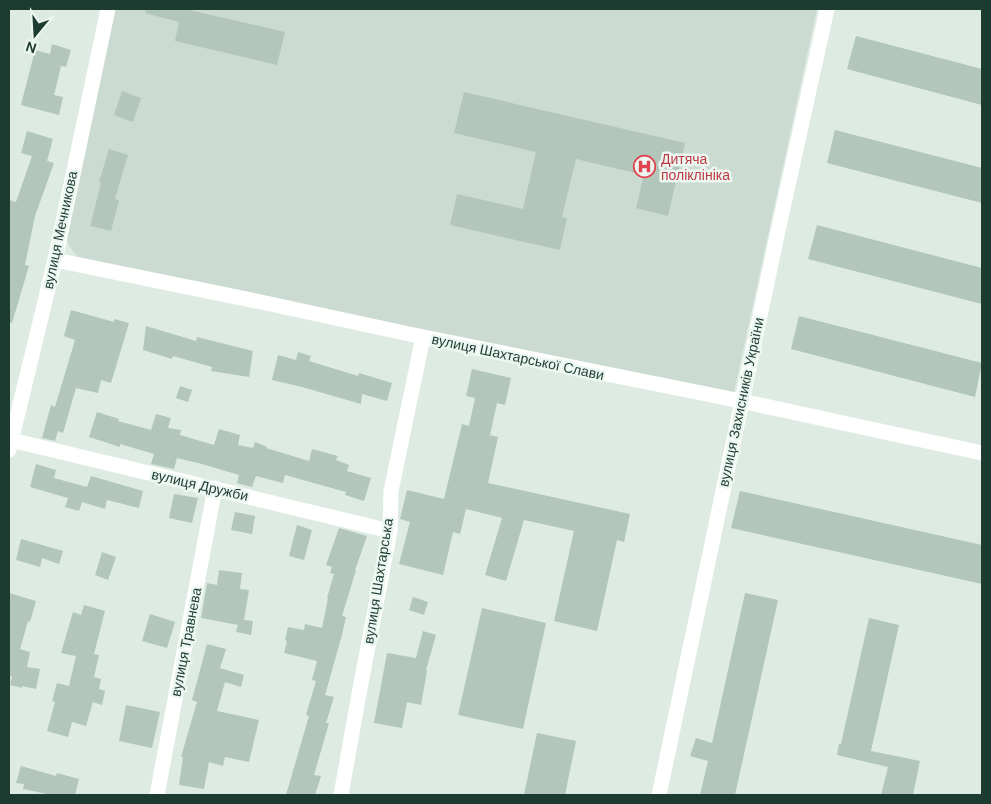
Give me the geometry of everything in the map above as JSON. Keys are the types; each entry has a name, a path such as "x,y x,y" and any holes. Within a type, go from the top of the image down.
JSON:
{"street":[{"name":"вулиця Мечникова","path":"10,445 55,260 108,9"},
{"name":"вулиця Захисників України","path":"659,795 741,401 827,9"},
{"name":"вулиця Шахтарської Слави","path":"55,260 422,337 741,401 982,453"},
{"name":"вулиця Шахтарська","path":"341,795 390,531 391,491 422,337"},
{"name":"вулиця Дружби","path":"10,445 215,488 390,531"},
{"name":"вулиця Травнева","path":"157,795 215,488"}],"shaded area":[{"path":"115,9 817,9 734,392 89,262 77,256 69,246 66,234"}],"building":[{"path":"146,9 185,9 285,32 277,65 175,41 179,22 145,13"},
{"path":"856,36 982,69 982,105 847,69"},
{"path":"52,44 71,50 66,67 61,66 54,95 63,97 59,115 21,105 35,50 50,54"},
{"path":"122,91 141,98 133,122 114,115"},
{"name":"Дитяча поліклініка","path":"464,92 685,143 668,216 636,208 644,175 576,159 562,217 567,218 560,250 450,225 457,194 523,209 536,152 454,133"},
{"path":"835,130 982,168 982,203 827,163"},
{"path":"27,131 53,139 47,161 54,163 35,216 25,265 29,266 12,323 9,322 9,200 16,202 32,156 21,153"},
{"path":"109,149 128,155 115,199 119,200 111,231 90,226 101,183 99,182"},
{"path":"817,225 982,268 982,304 808,259"},
{"path":"71,310 114,322 114,319 129,323 111,383 101,380 98,393 76,388 63,433 58,431 55,441 42,438 51,405 55,407 75,340 64,336"},
{"path":"799,316 982,363 975,397 791,349"},
{"path":"146,326 196,341 197,337 253,351 249,377 211,371 212,367 173,356 172,359 143,350"},
{"path":"298,352 311,356 309,361 358,376 359,373 392,383 387,401 362,394 361,404 272,380 278,355 296,360"},
{"path":"472,369 511,378 505,405 497,403 490,435 498,437 488,483 630,514 624,542 617,540 597,631 554,621 574,531 524,520 506,581 485,575 502,518 466,509 460,534 453,532 443,575 399,564 410,522 400,519 407,490 444,499 462,424 469,426 475,398 466,396"},
{"path":"180,386 192,390 188,402 176,398"},
{"path":"97,412 119,419 118,421 151,430 156,414 171,418 168,428 181,430 180,435 214,445 219,429 240,435 238,445 253,448 255,442 266,448 309,461 312,449 338,456 336,460 349,465 347,471 371,478 364,501 345,495 346,492 285,475 283,483 256,476 252,487 237,483 239,475 177,458 174,469 151,464 154,454 120,444 120,447 89,437"},
{"path":"36,464 56,470 54,478 87,487 91,476 143,491 139,508 107,500 105,509 82,502 79,511 65,507 68,498 30,487"},
{"path":"740,491 982,545 982,584 731,528"},
{"path":"174,494 198,498 192,523 169,518"},
{"path":"235,512 255,516 252,534 231,530"},
{"path":"297,525 312,530 304,560 289,556"},
{"path":"339,528 367,536 342,616 346,617 325,695 334,697 326,723 329,723 314,775 321,776 315,795 286,795 309,716 306,715 316,681 312,680 317,661 284,653 287,641 285,640 288,627 304,630 305,624 322,628 327,598 334,574 330,573 332,567 326,565"},
{"path":"21,539 63,551 59,564 42,558 40,567 16,560"},
{"path":"102,552 116,557 108,580 95,575"},
{"path":"219,570 242,573 240,589 249,590 244,620 253,621 251,635 236,632 238,625 201,618 207,583 217,585"},
{"path":"9,593 36,601 20,649 30,652 27,667 40,669 36,689 10,685 12,676 9,676"},
{"path":"745,593 778,600 735,795 700,795 708,761 690,756 696,738 712,743"},
{"path":"413,597 428,602 424,615 409,610"},
{"path":"84,605 105,611 94,654 99,655 94,677 101,679 99,689 105,691 102,705 93,702 86,726 72,722 68,737 47,731 55,702 52,701 57,683 69,686 76,656 61,653 73,612 81,615"},
{"path":"482,608 546,623 523,729 458,715"},
{"path":"150,614 175,622 167,648 142,641"},
{"path":"869,618 899,625 871,751 920,761 913,795 881,795 888,767 837,755"},
{"path":"423,631 436,635 426,670 421,705 407,702 402,728 374,723 387,653 416,658"},
{"path":"207,644 226,649 220,668 244,675 241,687 225,682 217,711 259,720 249,762 225,757 223,766 209,762 204,789 179,785 183,757 181,757 197,702 192,700"},
{"path":"126,705 160,712 152,748 119,741"},
{"path":"537,733 576,741 565,795 524,795"},
{"path":"21,766 56,776 57,773 79,779 75,795 52,795 23,789 24,784 16,783"}],"place":[{"name":"Дитяча поліклініка","path":"645,167"}]}
